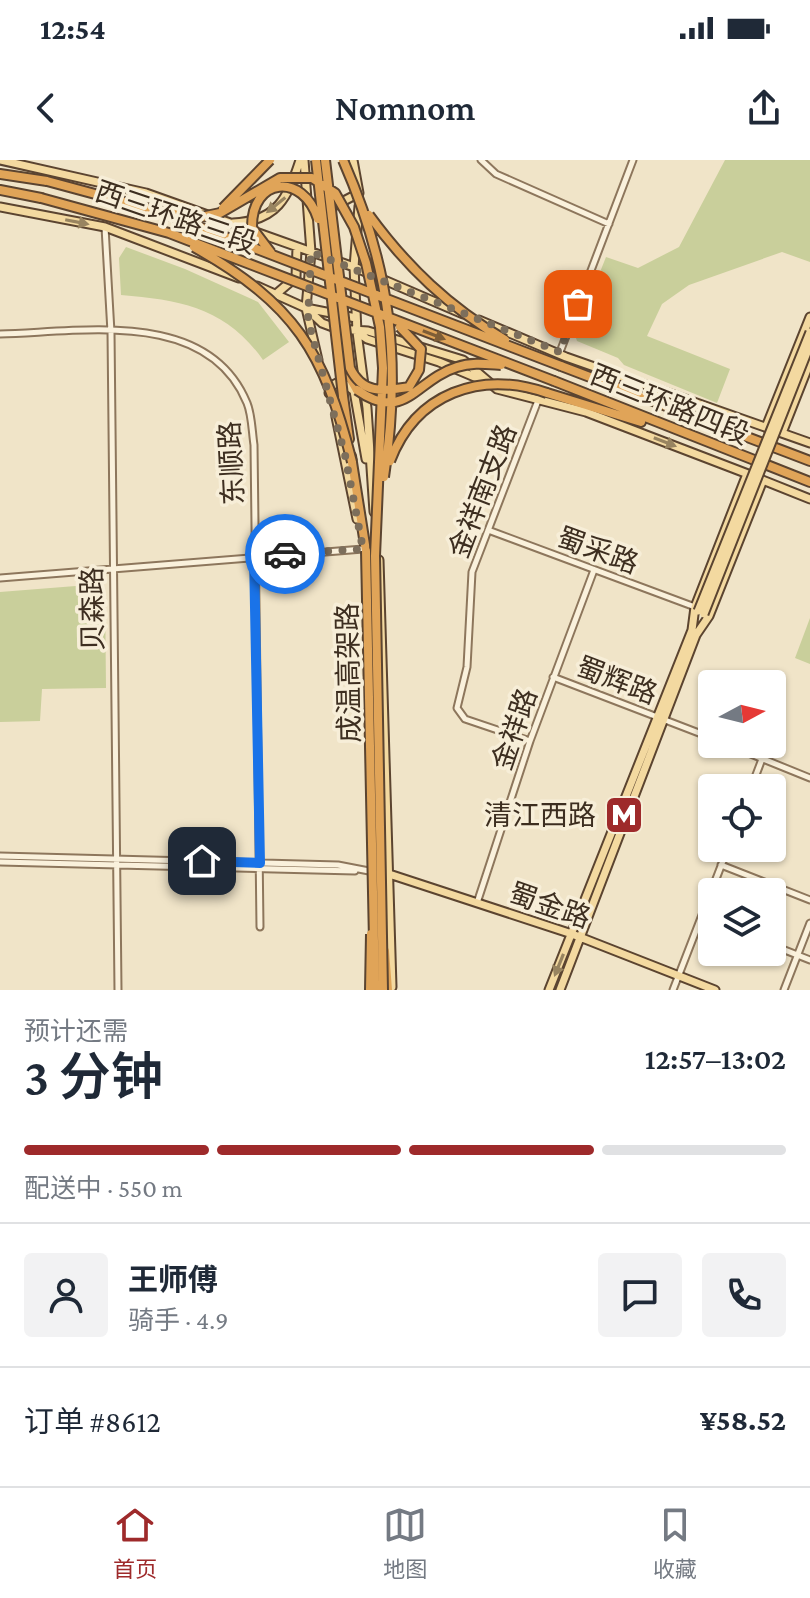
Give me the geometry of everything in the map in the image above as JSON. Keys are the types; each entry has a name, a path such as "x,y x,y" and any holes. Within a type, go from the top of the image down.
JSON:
{"highway":[{"path":"202,216 224,207 270,160"},
{"name":"成温高架路","path":"316,160 338,356 366,551 375,906 369,947 372,990"},
{"path":"325,160 350,368 356,381 372,391 409,387 419,370 421,349 407,331 367,310"},
{"path":"343,160 363,207 389,310 393,395 379,509"},
{"name":"西三环路三段","path":"0,174 47,181 158,211 333,279"},
{"path":"158,211 202,216 220,213 280,178 312,178 335,193 354,227 366,263 380,327 383,417 379,509"},
{"path":"274,257 252,228 252,214 258,201 277,186 290,186 303,193 316,213 323,235"},
{"name":"西三环路三段","path":"0,191 41,198 169,233 335,297"},
{"path":"363,207 391,245 429,287 476,323 526,352"},
{"path":"169,233 257,287 293,323 311,349 336,400 352,462"},
{"name":"西三环路四段","path":"333,279 810,461"},
{"name":"西三环路四段","path":"335,297 810,482"},
{"path":"338,356 350,383 357,390 371,400 392,405 456,367 477,363 513,366"},
{"path":"385,473 405,430 416,417 456,391 504,382 687,436"},
{"name":"成温高架路","path":"379,509 375,556 382,923 388,990"}],"main road":[{"path":"0,160 120,184 354,267 560,352 810,443"},
{"path":"228,223 251,222 275,209 289,195 303,160"},
{"path":"303,160 316,191 326,205 336,205 359,193"},
{"path":"303,160 311,252 306,308 345,455 363,549 372,990"},
{"path":"353,160 359,193 354,267 356,318 367,408 369,477"},
{"path":"0,207 105,227 306,308 356,318"},
{"path":"275,295 296,277 297,247"},
{"path":"306,308 322,323 357,332 368,331 463,360 493,386 543,396 810,499"},
{"path":"766,427 810,317"},
{"path":"699,611 810,332"},
{"path":"699,611 810,345"},
{"path":"782,433 810,362"},
{"path":"328,395 337,382 354,391 369,477 380,579 388,990"},
{"path":"560,990 576,936 694,632 747,474"},
{"path":"694,632 709,616 763,480"},
{"name":"蜀金路","path":"369,871 386,872 576,936 715,990"},
{"path":"549,990 576,936"}],"street":[{"path":"481,160 496,174 609,224"},
{"path":"560,352 633,160"},
{"name":"贝森路","path":"105,227 111,332 111,569 118,990"},
{"name":"东顺路","path":"0,334 153,333 192,344 218,360 233,378 248,405 254,445 260,927"},
{"name":"金祥南支路","path":"530,741 465,719 457,708 467,667 470,579 543,396"},
{"name":"蜀采路","path":"488,530 699,611"},
{"path":"0,578 363,549"},
{"name":"金祥路","path":"477,904 530,741 594,570"},
{"name":"蜀辉路","path":"553,677 698,733"},
{"path":"756,774 762,759 810,778"},
{"path":"0,859 260,865 369,871"},
{"path":"673,990 722,862"},
{"path":"721,865 810,900"},
{"path":"784,990 810,923"},
{"path":"786,951 810,960"}],"green space":[{"path":"725,160 810,160 810,262 782,252 689,285 662,304 647,336 730,369 717,403 624,365 618,358 577,341 575,335 606,257 638,268 679,247"},
{"path":"126,247 258,302 289,342 263,360 234,329 201,310 164,300 121,295 119,258"},
{"path":"101,584 105,589 106,688 42,689 40,721 0,722 0,592"},
{"path":"810,618 810,664 795,658"}],"way so far":[{"path":"285,554 363,549 345,455 308,320 306,308 311,252 560,352 578,304"}],"place":[{"name":"清江西路","path":"624,815"}],"route":[{"path":"202,861 260,863 254,556 285,554"}]}
